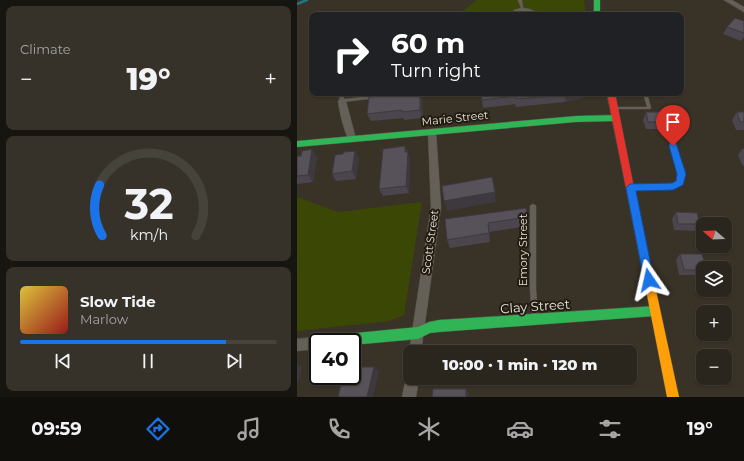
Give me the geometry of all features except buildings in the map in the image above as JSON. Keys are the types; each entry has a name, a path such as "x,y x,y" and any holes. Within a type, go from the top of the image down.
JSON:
{"street":[{"path":"727,0 744,10"},
{"path":"595,1 597,12"},
{"path":"612,96 673,397"},
{"path":"342,97 343,108 352,139"},
{"name":"Marie Street","path":"297,144 576,119 616,118"},
{"name":"Scott Street","path":"416,345 436,207 432,132"},
{"name":"Clay Street","path":"361,338 418,333 429,328 439,326 655,311"},
{"path":"297,345 309,344"},
{"path":"409,397 411,385"}],"lane":[{"path":"520,0 522,8"},
{"path":"514,12 522,8 532,12"},
{"path":"342,97 360,96"},
{"path":"614,108 649,108 646,96"},
{"path":"630,188 673,186 680,183 681,174 669,133"},
{"name":"Emory Street","path":"533,206 533,290 536,319"}],"green space":[{"path":"477,0 584,0 586,12 461,12"},
{"path":"297,197 338,212 422,202 404,315 389,321 297,331"}],"waterway":[{"path":"297,4 307,0"}],"traffic: fast":[{"path":"597,0 597,12"},
{"path":"297,144 576,119 616,118"},
{"path":"361,338 418,333 429,328 439,326 655,311"}],"traffic: slow":[{"path":"631,193 673,397"}],"traffic: jam":[{"path":"612,96 631,193"}],"route":[{"path":"649,280 630,188 673,186 680,183 681,174 673,146"}]}
